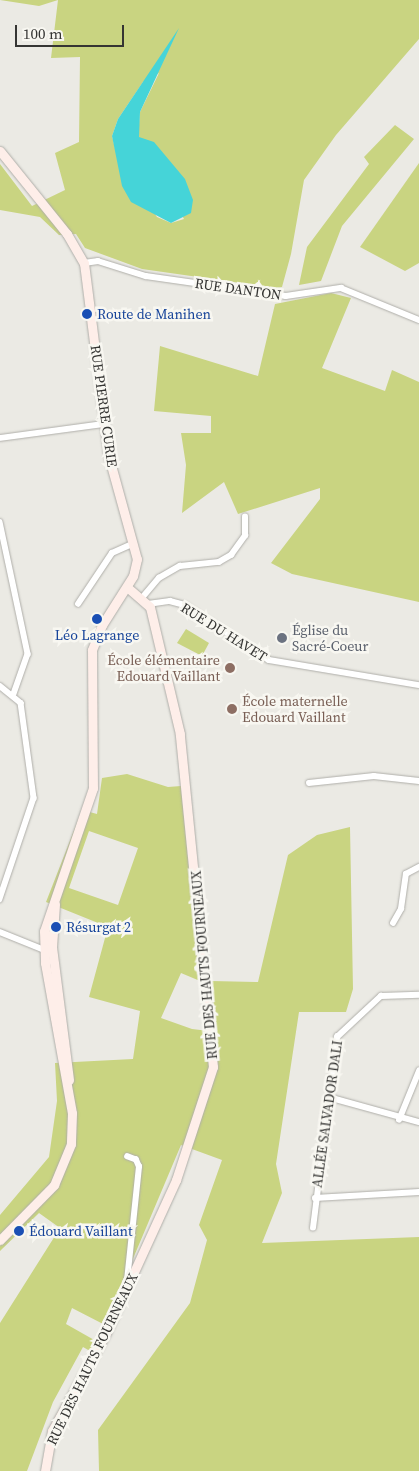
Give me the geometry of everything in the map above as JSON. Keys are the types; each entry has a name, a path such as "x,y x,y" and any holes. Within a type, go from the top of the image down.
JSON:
{"street":[{"name":"RUE PIERRE CURIE","path":"0,151 78,252 84,263 109,459 134,543 137,564 127,587 102,625 91,654 93,788 60,883"},
{"name":"RUE DANTON","path":"84,263 98,261 146,276 286,296 341,288 419,320"},
{"path":"0,438 104,424"},
{"path":"127,587 145,601 159,578 180,566 219,562 231,555 245,536 245,517"},
{"path":"0,522 28,654 14,694"},
{"path":"78,604 112,553 134,543"},
{"name":"RUE DU HAVET","path":"145,601 170,601 185,605 269,660 419,685"},
{"name":"RUE DES HAUTS FOURNEAUX","path":"44,1471 52,1432 127,1289 184,1159 214,1062 180,734 145,601"},
{"path":"0,686 14,694 22,706 34,798 0,899"},
{"path":"309,783 374,776 419,781"},
{"path":"393,922 402,909 404,878 419,867"},
{"path":"60,883 45,921 43,949 70,1100"},
{"path":"0,1240 43,1198 62,1172 72,1138 68,1051 53,953 52,923 60,883"},
{"path":"0,932 53,953"},
{"name":"ALLÉE SALVADOR DALI","path":"313,1228 315,1198 332,1098 338,1035 381,996 419,995"},
{"path":"399,1120 419,1071"},
{"path":"332,1098 399,1120 419,1122"},
{"path":"127,1289 139,1171 136,1160 128,1157"},
{"path":"315,1198 419,1192"}],"green space":[{"path":"0,0 58,0 39,6"},
{"path":"58,0 419,0 419,39 336,135 304,180 291,254 282,287 275,288 142,269 85,248 76,234 59,235 40,217 0,210 0,164 32,206 65,190 55,153 79,142 80,57 51,58","holes":["159,73 140,112 138,137 184,219 171,223 157,217 118,160 112,136 118,119 143,82"]},
{"path":"395,125 414,139 342,226 321,281 299,285 307,247 369,164 364,157"},
{"path":"419,163 419,263 405,271 360,247"},
{"path":"331,293 351,298 322,368 385,391 392,370 419,382 419,602 292,574 271,563 320,499 320,488 238,514 224,482 182,513 186,465 181,433 211,433 211,416 154,411 160,346 258,376 275,304"},
{"path":"186,629 209,643 202,656 177,643"},
{"path":"127,774 168,787 181,786 200,981 181,973 161,1018 192,1029 217,1032 211,981 258,982 288,855 317,835 350,827 353,989 346,1012 299,1012 276,1164 282,1193 262,1243 419,1237 419,1471 99,1471 98,1430 190,1303 207,1240 199,1225 222,1160 181,1145 105,1325 72,1308 66,1324 96,1341 90,1351 83,1347 53,1402 27,1471 0,1471 0,1323 60,1228 39,1213 0,1251 0,1215 49,1157 57,1101 55,1063 133,1059 140,1011 89,997 108,927 46,902 82,810 97,814 102,778","holes":["89,831 138,848 118,905 69,888"]}],"water":[{"path":"179,28 140,112 139,137 154,142 185,179 193,200 191,213 171,223 131,202 122,186 112,136 118,119"}],"place":[{"name":"Route de Manihen","path":"87,314"},
{"name":"Léo Lagrange","path":"97,619"},
{"name":"Église du Sacré-Coeur","path":"282,638"},
{"name":"École élémentaire Edouard Vaillant","path":"230,668"},
{"name":"École maternelle Edouard Vaillant","path":"232,709"},
{"name":"Résurgat 2","path":"56,927"},
{"name":"Édouard Vaillant","path":"19,1231"}]}
